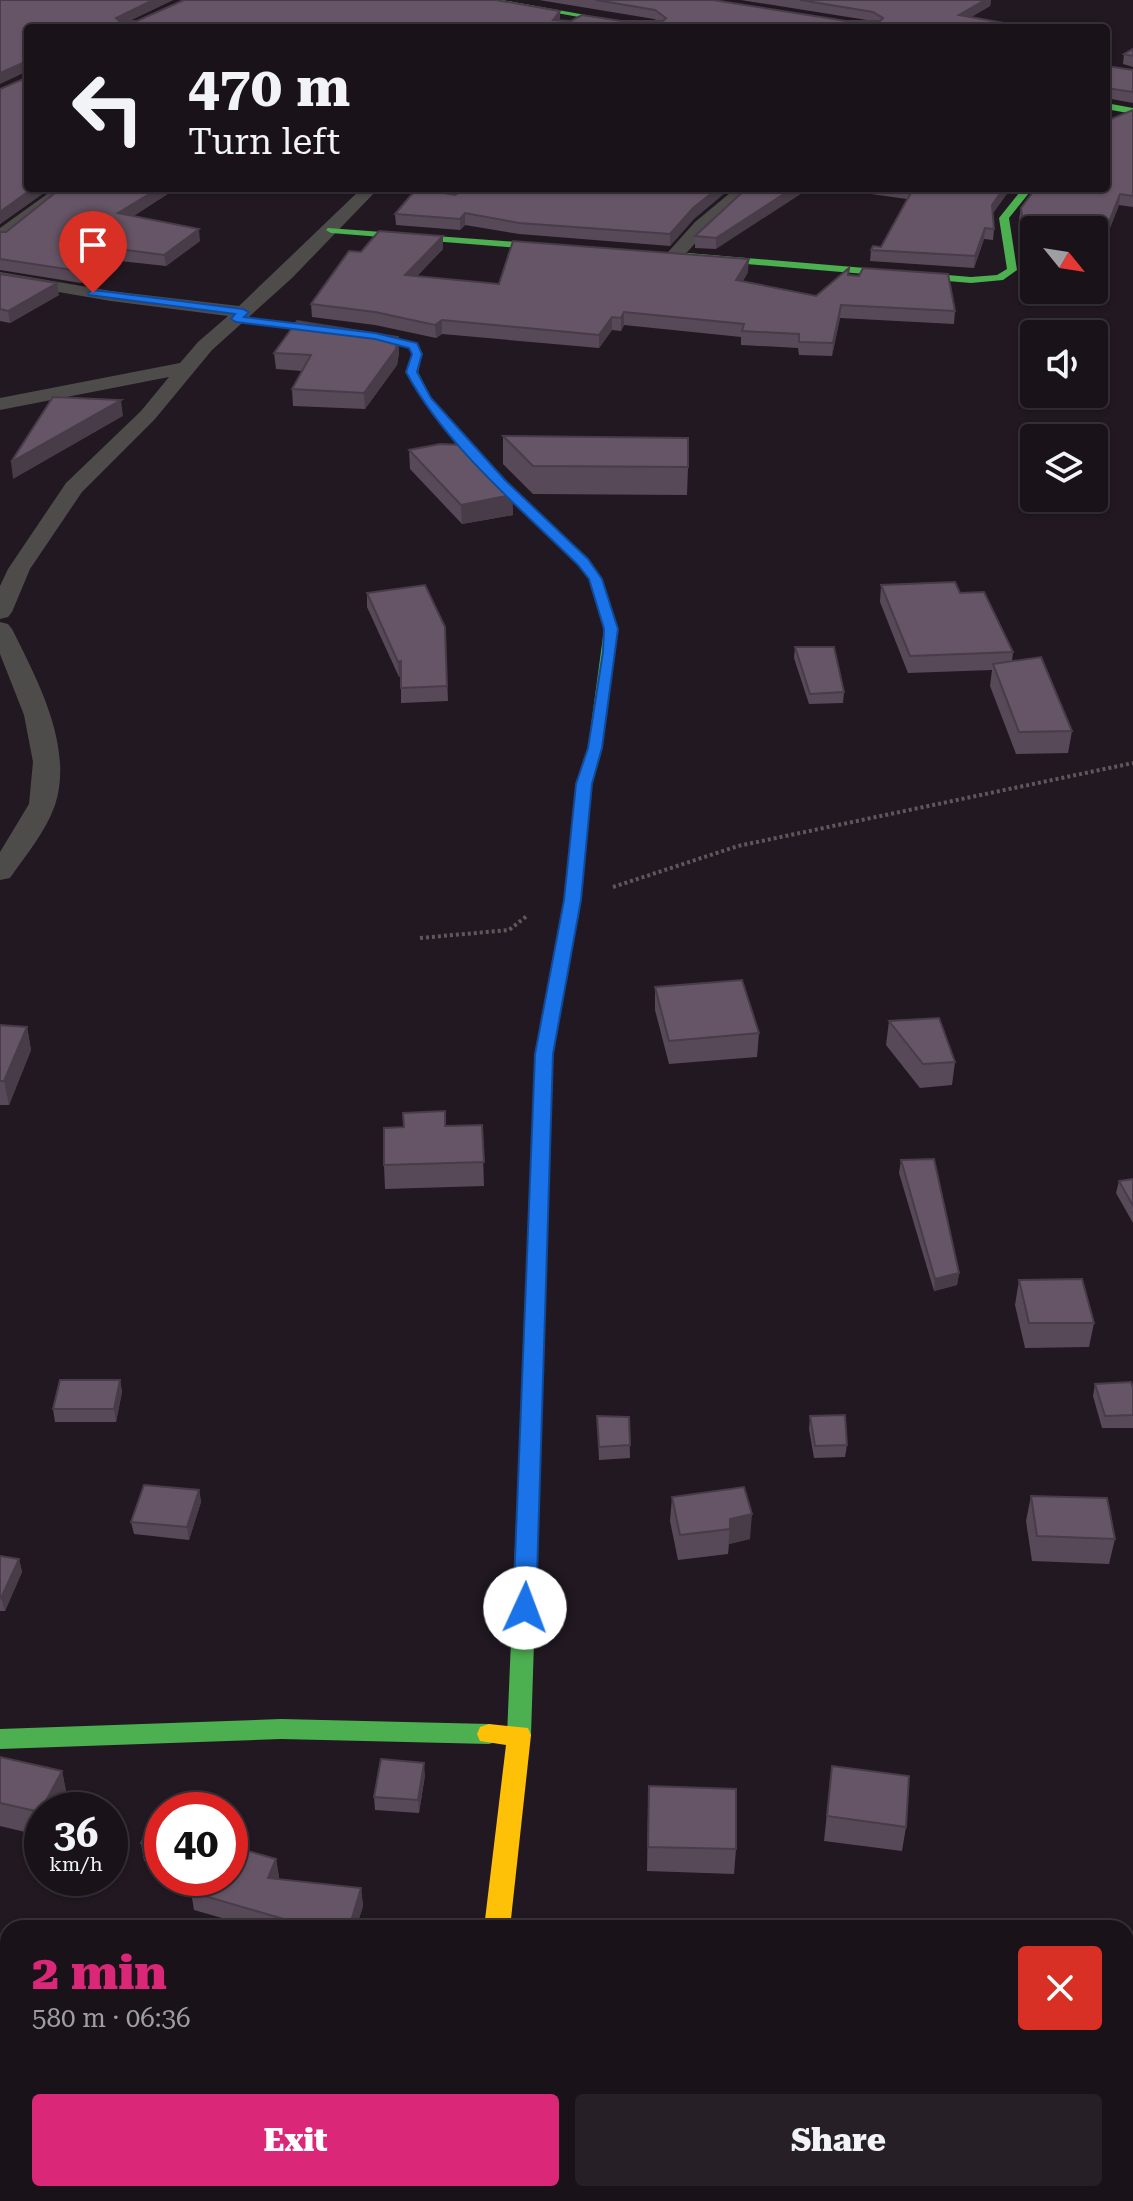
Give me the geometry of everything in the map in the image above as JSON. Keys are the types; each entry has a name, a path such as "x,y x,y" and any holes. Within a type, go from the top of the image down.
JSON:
{"main road":[{"path":"489,0 630,24"},
{"path":"1110,107 1133,111"},
{"path":"654,254 992,279 1008,275 1012,270 1011,250 1003,226 1004,216 1008,206 1024,192"},
{"path":"331,230 584,249"},
{"path":"240,316 375,336 413,346 417,354 412,372 426,399 501,483 583,562 595,579 611,629 595,748 584,784 572,900 544,1054 519,1735 498,1920"},
{"path":"0,1739 281,1729 519,1735"}],"street":[{"path":"568,24 581,16"},
{"path":"1110,123 1133,111"},
{"path":"0,612 19,569 60,505 148,415 205,346 331,230 367,192"},
{"path":"675,255 701,226 741,192"},
{"path":"0,237 50,197"},
{"path":"0,277 240,316"},
{"path":"0,404 186,368"},
{"path":"0,629 33,708 48,771 43,802 32,825 0,872"}],"path":[{"path":"420,938 509,930 532,913 738,846 1133,763"}],"building":[{"path":"0,0 153,0 116,18 119,21 137,21 184,0 496,0 560,11 553,20 571,21 582,15 621,21 663,21 666,18 655,10 596,0 713,0 846,21 880,21 883,18 873,12 800,0 985,0 959,15 1010,24 24,24 24,62 0,73"},
{"path":"1110,67 1133,70 1133,92 1110,89"},
{"path":"24,79 24,192 28,192 0,212 0,89"},
{"path":"1133,110 1133,196 1120,194 1109,222 1108,216 1022,216 1021,208 1033,192 1110,192 1110,119"},
{"path":"56,192 152,192 118,213 199,229 164,255 119,249 79,271 0,259 0,232 6,232"},
{"path":"414,192 455,195 460,192 713,192 693,208 670,234 519,223 465,213 460,219 395,214"},
{"path":"743,192 787,192 716,238 695,236"},
{"path":"911,192 1001,192 992,205 994,229 985,228 975,256 871,250 873,246 881,247"},
{"path":"379,231 443,236 405,275 499,284 513,241 749,259 736,280 816,296 849,268 848,275 859,276 863,268 948,274 955,311 841,305 833,343 799,342 799,334 742,331 744,324 624,312 621,318 612,317 599,335 442,320 435,325 375,312 311,304 349,251 361,252"},
{"path":"0,274 57,283 8,311 0,309"},
{"path":"297,321 398,337 396,349 364,393 292,389 311,355 274,353"},
{"path":"53,397 121,400 11,462"},
{"path":"503,436 688,438 688,467 533,466"},
{"path":"440,444 464,445 512,495 461,505 409,450"},
{"path":"955,582 960,593 984,592 1013,652 910,656 881,585"},
{"path":"425,585 445,627 447,686 401,688 401,661 398,662 367,593"},
{"path":"795,647 834,647 844,692 810,694"},
{"path":"1041,657 1072,731 1019,732 993,664"},
{"path":"742,980 759,1033 669,1041 655,987"},
{"path":"939,1018 955,1062 923,1064 889,1021"},
{"path":"0,1025 27,1027 4,1081 0,1081"},
{"path":"445,1111 445,1126 482,1125 484,1162 384,1165 384,1128 404,1127 403,1113"},
{"path":"934,1159 959,1273 935,1279 901,1160"},
{"path":"1133,1179 1133,1206 1119,1181"},
{"path":"1082,1279 1094,1323 1029,1323 1019,1280"},
{"path":"60,1380 120,1380 114,1409 53,1409"},
{"path":"1131,1382 1133,1415 1105,1416 1095,1384"},
{"path":"845,1415 847,1445 815,1446 810,1416"},
{"path":"597,1416 629,1417 630,1445 599,1447"},
{"path":"144,1485 199,1490 187,1527 131,1522"},
{"path":"744,1487 752,1514 730,1519 730,1529 680,1535 672,1497"},
{"path":"1031,1496 1107,1498 1115,1539 1037,1536"},
{"path":"0,1556 19,1559 1,1598 0,1598"},
{"path":"0,1757 62,1771 51,1792 24,1792 24,1808 0,1803"},
{"path":"381,1759 424,1763 418,1800 374,1797"},
{"path":"832,1766 909,1776 906,1827 827,1816"},
{"path":"649,1786 736,1789 736,1849 648,1847"},
{"path":"248,1851 276,1859 268,1878 361,1888 351,1920 287,1920 205,1896 248,1896"}],"traffic: fast":[{"path":"489,0 630,24"},
{"path":"1110,107 1133,111"},
{"path":"688,256 971,280 999,278 1012,270 1004,218 1025,192"},
{"path":"331,230 571,249"},
{"path":"236,319 375,336 413,346 417,354 412,372 426,399 501,483 583,562 595,579 611,629 595,748 584,784 572,900 551,1015"},
{"path":"519,1735 534,1335"},
{"path":"0,1739 281,1729 489,1734"}],"traffic: slow":[{"path":"534,1335 544,1054 551,1015"},
{"path":"489,1734 519,1735 498,1920"}],"route":[{"path":"93,293 243,312 236,319 375,336 413,346 417,354 412,372 426,399 480,455 501,483 583,562 595,579 611,629 610,652 595,748 584,784 572,900 544,1054 525,1608"}]}
